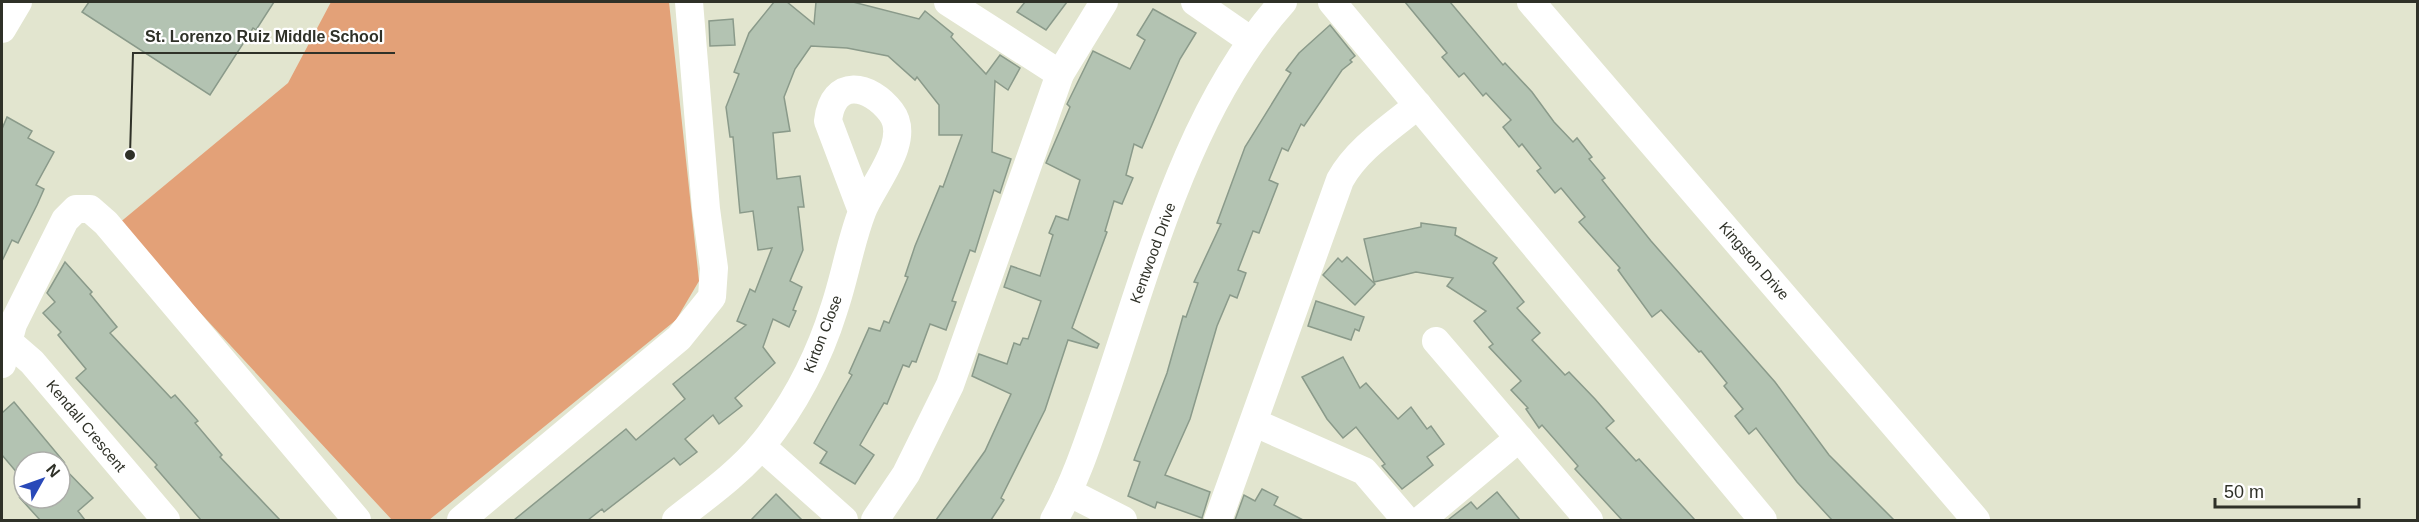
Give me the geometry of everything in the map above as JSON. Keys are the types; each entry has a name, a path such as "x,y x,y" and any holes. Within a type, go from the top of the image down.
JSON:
{"street":[{"path":"461,520 679,338 712,297 714,268 704,192 689,2"},
{"path":"948,2 1060,74"},
{"path":"875,520 906,474 950,385 1060,74 1104,2"},
{"path":"1195,2 1250,40"},
{"name":"Kentwood Drive","path":"1060,512 1081,462 1167,214 1220,89 1250,40 1282,2"},
{"path":"1332,2 1763,520"},
{"name":"Kingston Drive","path":"1531,2 1976,520"},
{"path":"1218,520 1249,431 1255,423 1340,180 1348,165 1360,153 1418,105"},
{"path":"4,347 65,220 76,209 90,209 106,223 357,520"},
{"name":"Kirton Close","path":"676,520 761,446 796,394 824,338 862,211"},
{"path":"1436,341 1589,520"},
{"name":"Kendall Crescent","path":"4,347 32,363 166,520"},
{"path":"1255,423 1364,471 1406,520"},
{"path":"1421,520 1519,438"},
{"path":"761,446 844,520"},
{"path":"1060,512 1123,520"}],"shaded area":[{"path":"331,2 669,2 699,281 676,320 429,520 392,520 118,224 288,83"}],"building":[{"path":"89,2 274,2 256,30 253,28 210,95 82,12"},
{"path":"774,2 787,2 814,24 816,2 853,2 919,19 925,11 953,34 951,37 986,74 1000,55 1020,68 1008,90 995,81 992,152 1011,159 1000,193 994,190 975,252 970,250 952,301 956,302 946,330 930,324 916,362 912,361 909,367 903,365 887,404 884,403 860,445 874,455 855,484 820,463 827,452 814,443 852,375 849,373 869,328 880,331 884,321 889,323 908,277 905,276 915,246 940,186 943,187 962,135 939,135 939,105 917,77 915,80 888,56 847,48 811,46 795,69 784,97 790,131 773,133 777,179 800,176 804,207 798,207 803,250 790,281 802,287 793,310 796,311 789,327 773,319 763,347 775,363 735,398 742,406 719,424 713,415 685,439 697,452 680,465 674,458 604,512 602,509 588,520 514,520 626,429 636,440 685,399 673,384 746,325 737,321 750,289 755,292 772,248 758,250 753,211 740,213 733,137 730,137 726,107 739,74 734,72 749,33"},
{"path":"1025,2 1067,2 1046,30 1017,12"},
{"path":"1405,2 1450,2 1503,65 1505,63 1532,92 1554,122 1573,142 1577,138 1592,157 1589,159 1605,178 1602,180 1651,241 1775,382 1829,455 1894,520 1832,520 1797,482 1756,428 1749,434 1735,416 1743,409 1724,386 1727,383 1701,351 1699,352 1661,310 1652,317 1618,270 1620,268 1579,222 1585,217 1561,188 1555,193 1537,171 1541,168 1522,144 1519,147 1503,127 1511,120 1486,93 1483,96 1464,73 1459,77 1442,57 1447,53"},
{"path":"1153,9 1196,33 1180,59 1142,148 1134,144 1126,175 1133,178 1122,204 1114,201 1105,231 1107,232 1072,328 1099,344 1097,348 1068,340 1045,410 1001,498 1004,500 991,520 936,520 985,451 1011,394 972,376 979,354 1007,364 1014,343 1020,345 1023,338 1028,339 1041,301 1004,287 1011,266 1040,276 1053,235 1049,233 1056,216 1068,220 1080,180 1046,163 1070,107 1067,104 1093,51 1130,69 1145,40 1137,35"},
{"path":"733,19 735,45 710,46 709,21"},
{"path":"1330,25 1355,56 1350,60 1352,62 1342,70 1304,126 1301,124 1288,151 1282,148 1269,180 1278,184 1259,233 1253,231 1238,270 1246,273 1237,298 1230,295 1217,326 1190,419 1165,475 1210,492 1202,518 1157,502 1155,508 1128,496 1140,462 1134,460 1167,373 1183,316 1186,317 1198,283 1194,282 1221,224 1217,223 1245,147 1291,73 1286,70 1299,53"},
{"path":"7,117 32,131 28,138 54,152 36,185 44,189 37,205 18,243 12,240 2,261 2,129"},
{"path":"1421,223 1456,228 1455,235 1497,258 1493,263 1524,302 1517,308 1540,333 1532,340 1565,375 1569,372 1595,399 1614,421 1606,428 1636,461 1639,459 1695,520 1622,520 1575,469 1578,466 1542,425 1539,428 1526,409 1528,408 1511,390 1521,381 1489,347 1493,344 1474,321 1486,311 1447,286 1453,278 1416,272 1374,282 1364,239 1421,227"},
{"path":"1347,257 1375,284 1355,305 1323,275 1338,258 1342,262"},
{"path":"65,262 92,292 90,294 117,327 110,333 171,398 175,395 198,421 195,423 222,455 220,457 280,520 201,520 155,467 157,465 76,378 86,369 58,335 61,332 43,313 55,302 47,293"},
{"path":"1316,301 1364,317 1359,331 1355,329 1351,340 1308,326"},
{"path":"1343,357 1360,388 1366,383 1398,419 1411,407 1427,429 1431,426 1444,444 1427,457 1433,465 1402,489 1382,466 1385,464 1356,427 1343,438 1327,419 1302,377"},
{"path":"14,402 54,450 12,450 12,467 2,455 2,413"},
{"path":"72,476 93,498 78,511 85,520 40,520 31,510 72,510"},
{"path":"1262,489 1278,497 1274,505 1303,520 1235,520 1244,495 1255,501"},
{"path":"1497,492 1520,520 1448,520 1471,502 1477,509"},
{"path":"776,494 802,520 751,520"}],"place":[{"name":"St. Lorenzo Ruiz Middle School","path":"130,155"}]}
